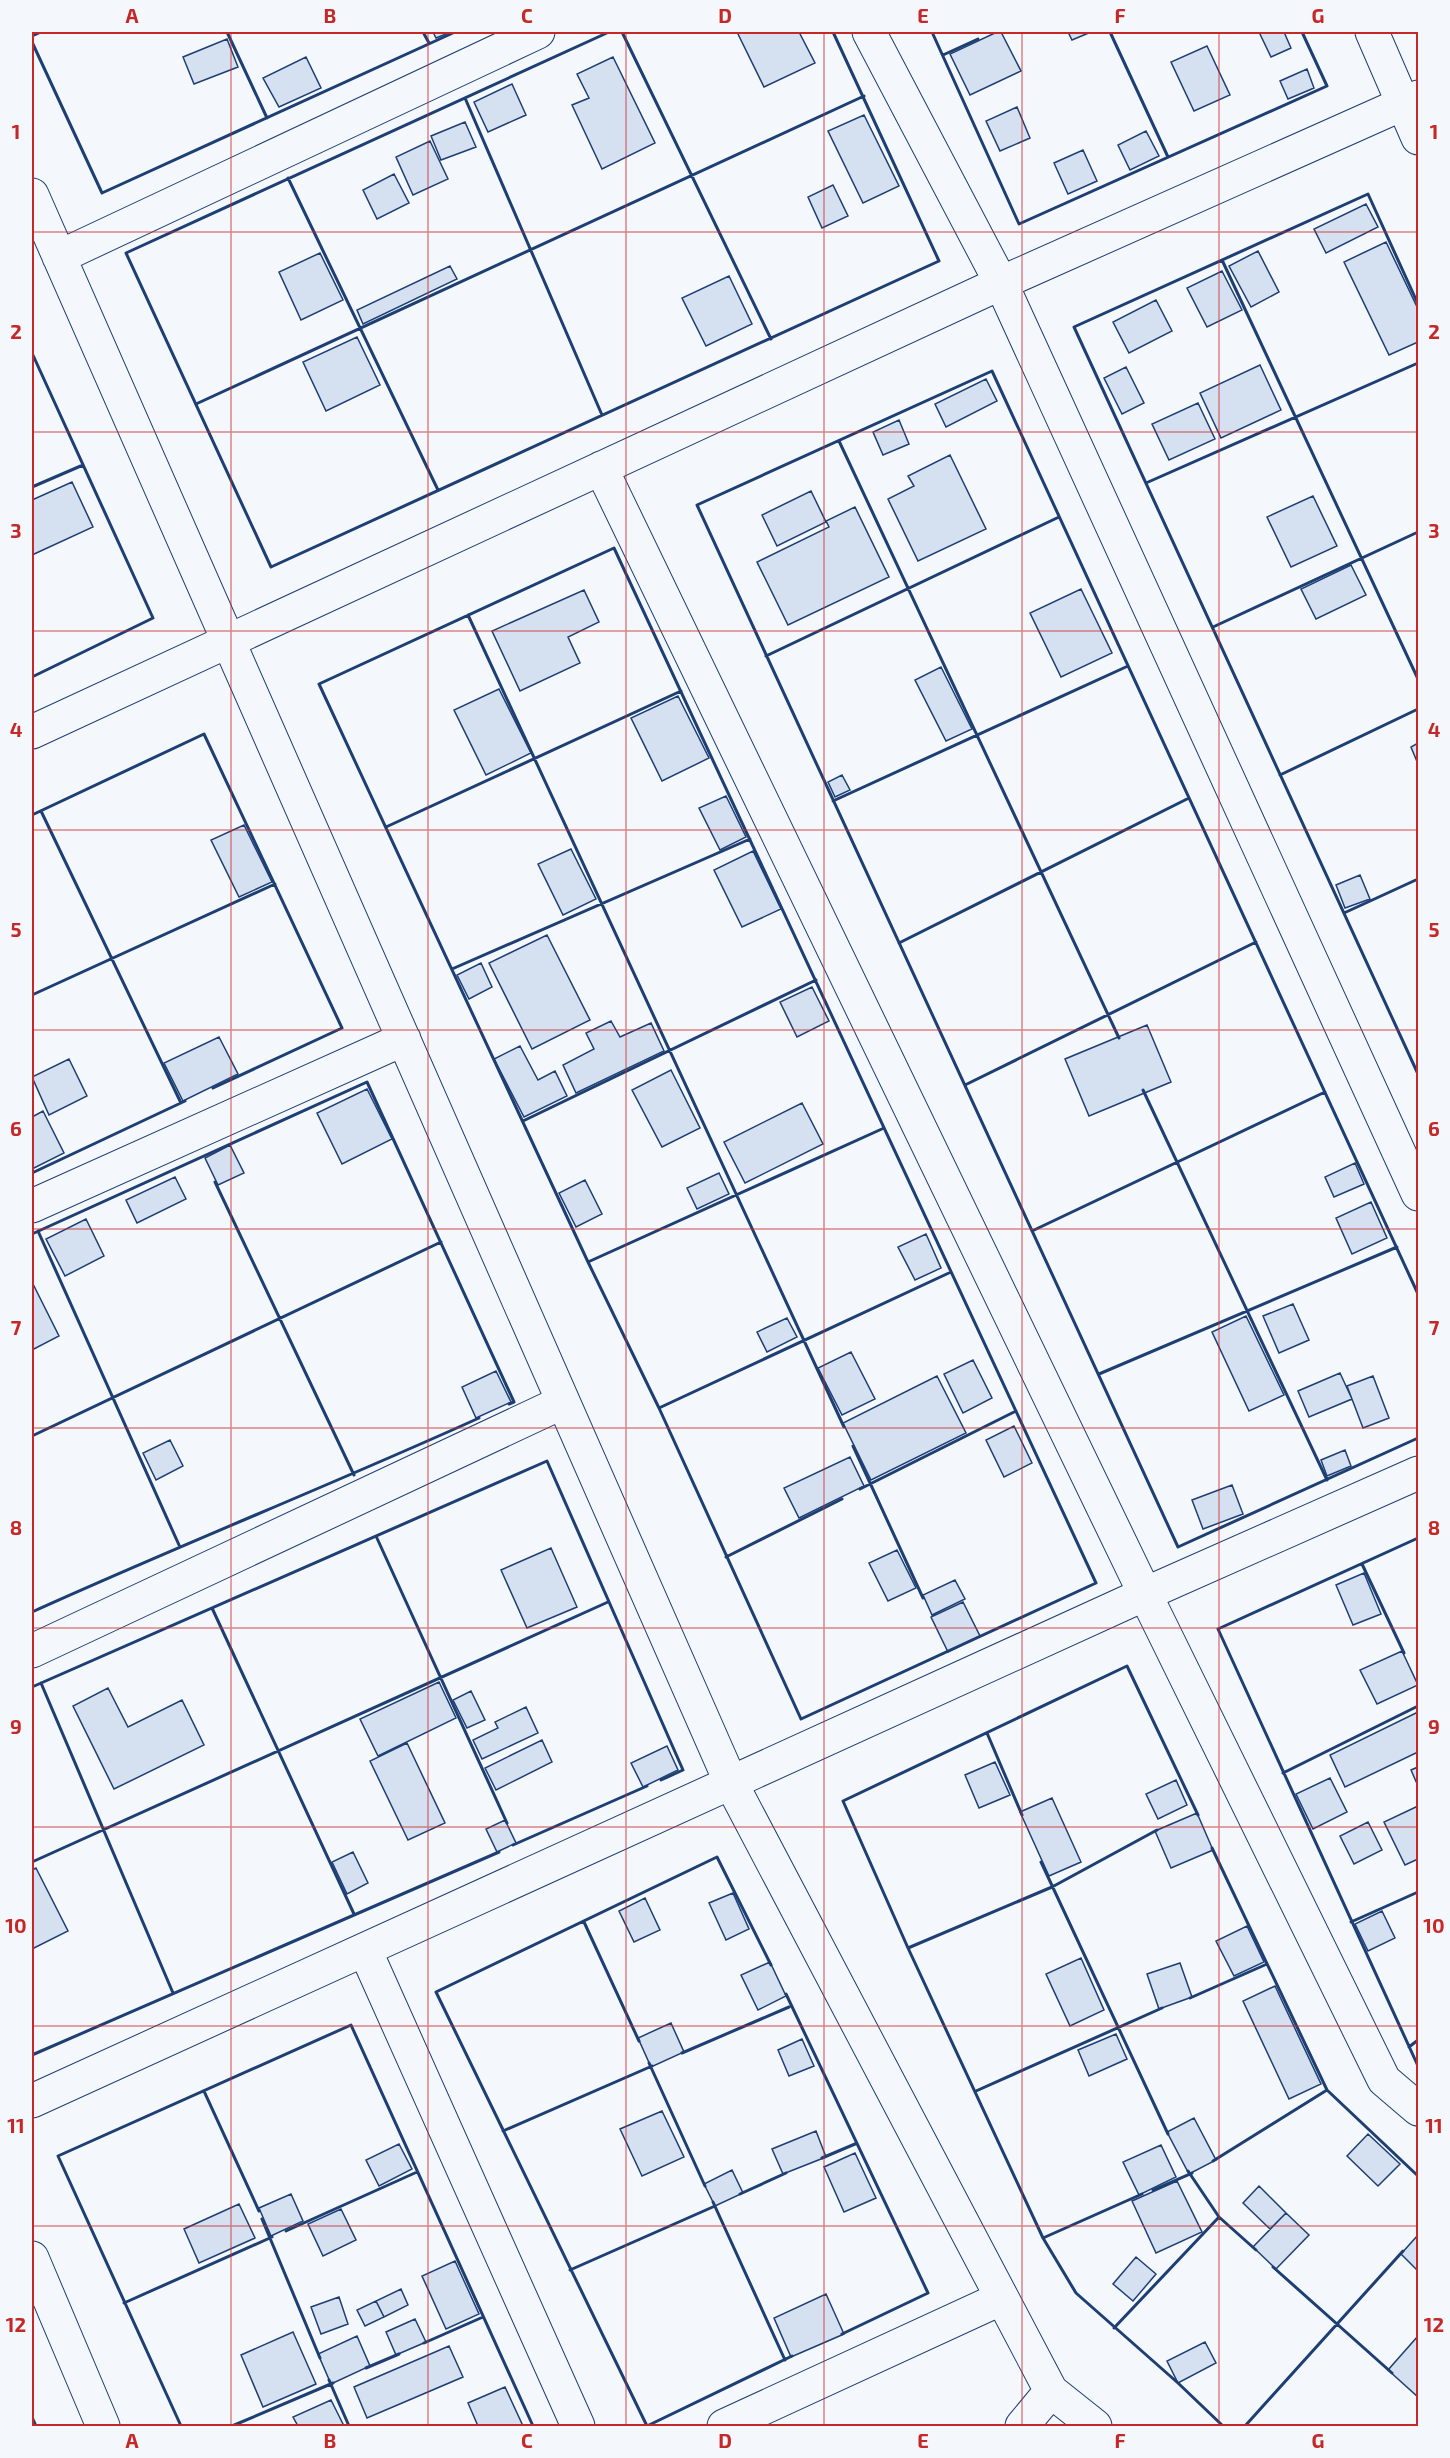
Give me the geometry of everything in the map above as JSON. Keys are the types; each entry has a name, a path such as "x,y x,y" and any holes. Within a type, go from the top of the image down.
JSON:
{"street":[{"path":"59,257 538,32"},
{"path":"869,32 1001,283 1419,1194"},
{"path":"1372,32 1411,101 1419,138"},
{"path":"32,732 1001,283 1411,101"},
{"path":"32,195 731,1783 1051,2391 1095,2427"},
{"path":"601,468 1145,1594 1384,2080 1419,2109"},
{"path":"32,1206 404,1039"},
{"path":"32,1651 563,1402"},
{"path":"32,2101 1145,1594 1419,1473"},
{"path":"365,1950 578,2427"},
{"path":"32,2258 103,2427"},
{"path":"724,2427 1002,2298"},
{"path":"1022,2427 1051,2391"}],"building":[{"path":"433,32 451,32 436,38"},
{"path":"737,32 799,32 815,63 764,87"},
{"path":"1001,32 1021,71 970,95 950,54"},
{"path":"1068,32 1091,32 1072,40"},
{"path":"1259,32 1284,32 1291,48 1271,57"},
{"path":"227,39 238,67 194,84 183,57"},
{"path":"1207,46 1230,95 1194,111 1171,62"},
{"path":"306,57 321,88 279,107 263,78"},
{"path":"613,57 655,143 602,169 572,105 589,98 577,74"},
{"path":"1307,69 1314,88 1288,99 1280,81"},
{"path":"512,84 526,115 488,132 474,102"},
{"path":"1017,107 1030,138 1000,151 986,121"},
{"path":"864,115 899,186 863,203 828,131"},
{"path":"465,122 476,147 441,160 431,136"},
{"path":"1146,131 1159,156 1130,170 1118,145"},
{"path":"430,141 448,179 413,195 396,157"},
{"path":"1083,150 1097,181 1068,194 1054,163"},
{"path":"394,174 409,203 377,219 363,190"},
{"path":"833,185 848,216 822,228 808,197"},
{"path":"1366,204 1378,227 1326,253 1314,229"},
{"path":"1386,242 1418,309 1418,342 1389,355 1344,262"},
{"path":"1258,251 1279,292 1251,307 1229,266"},
{"path":"320,253 343,300 301,320 279,272"},
{"path":"450,266 457,279 363,324 357,310"},
{"path":"1222,271 1242,310 1207,327 1187,288"},
{"path":"729,276 752,324 706,346 682,298"},
{"path":"1156,300 1172,331 1129,353 1113,322"},
{"path":"357,337 380,385 326,411 303,362"},
{"path":"1260,365 1281,410 1221,438 1200,393"},
{"path":"1126,367 1144,403 1122,414 1104,378"},
{"path":"986,379 997,401 946,427 935,404"},
{"path":"1198,403 1215,439 1169,460 1152,424"},
{"path":"899,420 909,444 883,455 873,432"},
{"path":"950,455 986,529 918,561 888,499 914,486 908,476"},
{"path":"72,482 93,527 32,555 32,500"},
{"path":"811,491 826,522 777,546 762,515"},
{"path":"1313,496 1337,546 1291,567 1267,517"},
{"path":"855,507 889,577 788,625 757,562 829,527 826,521"},
{"path":"1351,565 1366,595 1316,619 1301,589"},
{"path":"1081,589 1112,653 1061,677 1030,613"},
{"path":"584,590 599,622 568,637 580,663 520,691 492,631"},
{"path":"941,667 972,729 946,741 915,680"},
{"path":"499,689 531,753 486,775 454,710"},
{"path":"678,696 709,758 662,781 631,718"},
{"path":"1418,743 1418,764 1411,747"},
{"path":"842,775 850,790 835,797 828,782"},
{"path":"726,796 746,837 720,850 699,808"},
{"path":"244,825 272,882 239,897 211,840"},
{"path":"571,849 596,899 563,915 538,864"},
{"path":"753,851 781,909 742,927 714,870"},
{"path":"1360,875 1370,899 1345,908 1336,885"},
{"path":"547,935 590,1020 532,1049 489,963"},
{"path":"481,963 492,987 469,999 457,975"},
{"path":"812,987 829,1021 797,1037 780,1002"},
{"path":"611,1021 620,1037 651,1023 664,1051 576,1093 563,1065 594,1049 586,1033"},
{"path":"1147,1025 1171,1082 1089,1116 1065,1059"},
{"path":"219,1037 238,1074 183,1101 164,1063"},
{"path":"520,1046 538,1080 555,1071 567,1096 524,1117 494,1059"},
{"path":"69,1059 87,1096 49,1115 32,1077"},
{"path":"671,1070 700,1128 662,1147 632,1090"},
{"path":"367,1089 392,1139 342,1164 317,1113"},
{"path":"802,1103 823,1144 745,1183 724,1142"},
{"path":"43,1111 64,1153 32,1169 32,1117"},
{"path":"230,1145 244,1173 218,1185 205,1158"},
{"path":"1355,1163 1364,1184 1334,1197 1325,1177"},
{"path":"719,1173 729,1194 697,1209 687,1188"},
{"path":"175,1177 186,1199 137,1223 126,1200"},
{"path":"585,1180 602,1214 576,1227 559,1193"},
{"path":"1371,1202 1387,1238 1352,1254 1336,1218"},
{"path":"86,1219 104,1256 65,1276 46,1239"},
{"path":"926,1234 941,1268 915,1280 898,1247"},
{"path":"32,1282 59,1336 32,1350"},
{"path":"1293,1304 1309,1340 1279,1353 1263,1316"},
{"path":"1246,1316 1284,1395 1249,1411 1212,1332"},
{"path":"787,1318 797,1337 767,1352 757,1332"},
{"path":"851,1352 875,1399 842,1415 818,1368"},
{"path":"973,1360 992,1398 963,1413 944,1374"},
{"path":"496,1371 511,1402 476,1418 462,1387"},
{"path":"1340,1373 1352,1399 1309,1417 1298,1391"},
{"path":"937,1376 966,1433 871,1480 843,1423"},
{"path":"1373,1376 1389,1418 1363,1428 1347,1386"},
{"path":"1014,1426 1032,1463 1004,1477 986,1440"},
{"path":"170,1440 183,1466 156,1480 143,1453"},
{"path":"1345,1450 1351,1466 1327,1476 1321,1460"},
{"path":"850,1457 864,1486 799,1518 784,1488"},
{"path":"1232,1485 1243,1514 1203,1529 1192,1500"},
{"path":"551,1548 577,1607 527,1628 501,1570"},
{"path":"897,1550 916,1588 888,1601 869,1563"},
{"path":"1364,1573 1381,1614 1353,1625 1336,1585"},
{"path":"955,1580 965,1599 932,1615 923,1595"},
{"path":"963,1602 980,1636 948,1652 931,1617"},
{"path":"1402,1651 1418,1685 1377,1704 1360,1670"},
{"path":"439,1682 456,1718 378,1756 360,1719"},
{"path":"108,1688 128,1727 182,1700 204,1745 114,1789 73,1706"},
{"path":"471,1691 485,1720 467,1728 453,1700"},
{"path":"526,1707 538,1733 482,1759 473,1740 498,1728 495,1722"},
{"path":"1418,1712 1418,1752 1345,1787 1330,1755"},
{"path":"542,1740 552,1762 496,1790 485,1768"},
{"path":"407,1743 445,1823 408,1840 370,1761"},
{"path":"667,1746 678,1770 643,1787 631,1763"},
{"path":"995,1762 1010,1795 979,1808 965,1775"},
{"path":"1418,1767 1418,1786 1411,1770"},
{"path":"1330,1778 1347,1812 1313,1829 1296,1794"},
{"path":"1176,1780 1187,1805 1158,1819 1146,1794"},
{"path":"1052,1798 1081,1862 1049,1876 1020,1812"},
{"path":"1418,1806 1418,1859 1405,1865 1384,1822"},
{"path":"1197,1813 1213,1850 1171,1868 1155,1831"},
{"path":"505,1820 516,1843 497,1852 486,1829"},
{"path":"1368,1822 1382,1850 1354,1864 1340,1836"},
{"path":"353,1852 368,1883 347,1894 332,1862"},
{"path":"36,1868 68,1931 32,1949 32,1870"},
{"path":"733,1893 749,1929 726,1940 709,1903"},
{"path":"645,1898 660,1930 634,1942 619,1911"},
{"path":"1382,1911 1395,1938 1368,1951 1355,1924"},
{"path":"1247,1926 1264,1962 1234,1976 1216,1941"},
{"path":"1081,1958 1104,2010 1070,2026 1046,1974"},
{"path":"770,1962 786,1996 758,2010 741,1975"},
{"path":"1180,1963 1192,1997 1159,2009 1147,1974"},
{"path":"1275,1986 1321,2084 1289,2099 1243,2001"},
{"path":"671,2023 684,2052 651,2067 638,2038"},
{"path":"1116,2034 1127,2059 1089,2076 1078,2050"},
{"path":"802,2039 814,2066 789,2076 778,2050"},
{"path":"662,2111 684,2157 642,2176 620,2129"},
{"path":"1194,2118 1216,2160 1189,2174 1167,2132"},
{"path":"816,2131 826,2157 783,2174 772,2149"},
{"path":"1368,2134 1400,2164 1378,2186 1347,2156"},
{"path":"399,2144 412,2169 379,2186 366,2160"},
{"path":"1161,2145 1176,2177 1139,2195 1123,2162"},
{"path":"855,2153 876,2198 844,2212 824,2167"},
{"path":"732,2170 743,2193 715,2206 704,2184"},
{"path":"1177,2181 1202,2232 1156,2253 1132,2201"},
{"path":"1259,2186 1286,2213 1270,2229 1243,2203"},
{"path":"291,2194 303,2221 271,2236 259,2208"},
{"path":"239,2204 255,2238 199,2263 184,2229"},
{"path":"341,2209 356,2240 323,2256 308,2224"},
{"path":"1286,2213 1309,2235 1276,2269 1253,2247"},
{"path":"1418,2235 1418,2271 1401,2254"},
{"path":"1136,2257 1156,2274 1133,2301 1113,2284"},
{"path":"455,2261 479,2314 446,2329 422,2276"},
{"path":"401,2289 408,2305 384,2317 376,2301"},
{"path":"826,2294 844,2334 791,2357 774,2318"},
{"path":"339,2297 348,2324 321,2334 311,2307"},
{"path":"376,2301 384,2317 365,2326 357,2310"},
{"path":"415,2319 426,2342 396,2355 386,2332"},
{"path":"293,2332 316,2384 263,2407 241,2355"},
{"path":"357,2336 370,2366 331,2384 318,2354"},
{"path":"1418,2336 1418,2397 1388,2370"},
{"path":"1205,2342 1216,2363 1178,2383 1167,2361"},
{"path":"449,2346 463,2377 367,2418 354,2387"},
{"path":"505,2387 523,2426 478,2426 468,2403"},
{"path":"331,2400 344,2426 298,2426 293,2417"}],"wall":[{"path":"32,36 41,32"},
{"path":"227,32 267,118"},
{"path":"423,32 429,43"},
{"path":"32,42 102,193 455,32"},
{"path":"609,32 126,253 271,567 939,261 833,32"},
{"path":"622,32 771,339"},
{"path":"932,32 1019,224 1327,86 1302,32"},
{"path":"1110,32 1168,157"},
{"path":"943,55 978,39"},
{"path":"196,404 864,96"},
{"path":"465,98 602,415"},
{"path":"288,178 438,490"},
{"path":"1418,304 1368,194 1074,327 1418,1074"},
{"path":"1222,260 1418,679"},
{"path":"32,353 153,618 32,677"},
{"path":"1146,483 1418,363"},
{"path":"1418,1294 992,371 697,505 1178,1547 1418,1438"},
{"path":"839,441 1119,1038"},
{"path":"32,487 83,465"},
{"path":"766,656 1059,517"},
{"path":"1213,627 1418,532"},
{"path":"614,548 1096,1583 801,1719 659,1408 588,1262 319,684 614,548"},
{"path":"468,615 844,1427"},
{"path":"833,801 1128,666"},
{"path":"386,827 681,691"},
{"path":"1280,775 1418,709"},
{"path":"32,815 204,734 342,1028 213,1088"},
{"path":"899,943 1189,798"},
{"path":"41,811 181,1103"},
{"path":"452,969 750,839"},
{"path":"1344,913 1418,879"},
{"path":"32,995 275,884"},
{"path":"965,1085 1256,942"},
{"path":"523,1121 816,980"},
{"path":"32,1234 367,1082 514,1402 509,1404"},
{"path":"1143,1090 1327,1480"},
{"path":"1032,1231 1325,1092"},
{"path":"32,1173 185,1101"},
{"path":"588,1262 884,1128"},
{"path":"215,1182 354,1475"},
{"path":"38,1231 179,1545"},
{"path":"32,1436 441,1242"},
{"path":"1099,1374 1397,1247"},
{"path":"659,1408 951,1272"},
{"path":"860,1489 1016,1411"},
{"path":"32,1612 479,1418"},
{"path":"853,1446 923,1598"},
{"path":"32,1687 547,1461 683,1770 661,1780"},
{"path":"726,1557 842,1499"},
{"path":"376,1536 507,1823"},
{"path":"1418,1538 1218,1629 1418,2066"},
{"path":"1362,1564 1404,1653"},
{"path":"32,1862 608,1602"},
{"path":"212,1608 354,1914"},
{"path":"1198,1815 1127,1666 843,1801 908,1948 1043,2238 1076,2293 1223,2426"},
{"path":"41,1683 173,1993"},
{"path":"1283,1773 1418,1706"},
{"path":"987,1733 1022,1815"},
{"path":"513,1845 647,1786"},
{"path":"908,1948 1052,1887 1157,1830"},
{"path":"1212,1848 1327,2090 1418,2176"},
{"path":"32,2055 499,1852"},
{"path":"647,2426 436,1992 717,1857 771,1965"},
{"path":"1041,1862 1168,2134"},
{"path":"1351,1922 1418,1892"},
{"path":"584,1922 639,2041"},
{"path":"1190,1998 1267,1964"},
{"path":"786,1994 928,2293 842,2334"},
{"path":"682,2053 789,2007"},
{"path":"976,2091 1162,2008"},
{"path":"181,2426 58,2156 351,2025 533,2426"},
{"path":"1409,2047 1418,2040"},
{"path":"649,2063 705,2186"},
{"path":"503,2131 652,2066"},
{"path":"1213,2161 1327,2090"},
{"path":"204,2091 259,2211"},
{"path":"822,2158 855,2144"},
{"path":"1188,2171 1219,2217 1256,2250"},
{"path":"286,2231 417,2172"},
{"path":"740,2194 786,2173"},
{"path":"1153,2190 1192,2173"},
{"path":"1043,2238 1142,2194"},
{"path":"713,2202 785,2360"},
{"path":"570,2270 715,2206"},
{"path":"1114,2328 1219,2217"},
{"path":"262,2219 320,2358"},
{"path":"124,2303 272,2237"},
{"path":"1245,2426 1403,2251"},
{"path":"1273,2267 1392,2373"},
{"path":"424,2343 483,2317"},
{"path":"366,2368 399,2354"},
{"path":"647,2426 792,2356"},
{"path":"329,2380 349,2426"},
{"path":"232,2426 333,2383"},
{"path":"32,2417 36,2426"}]}
